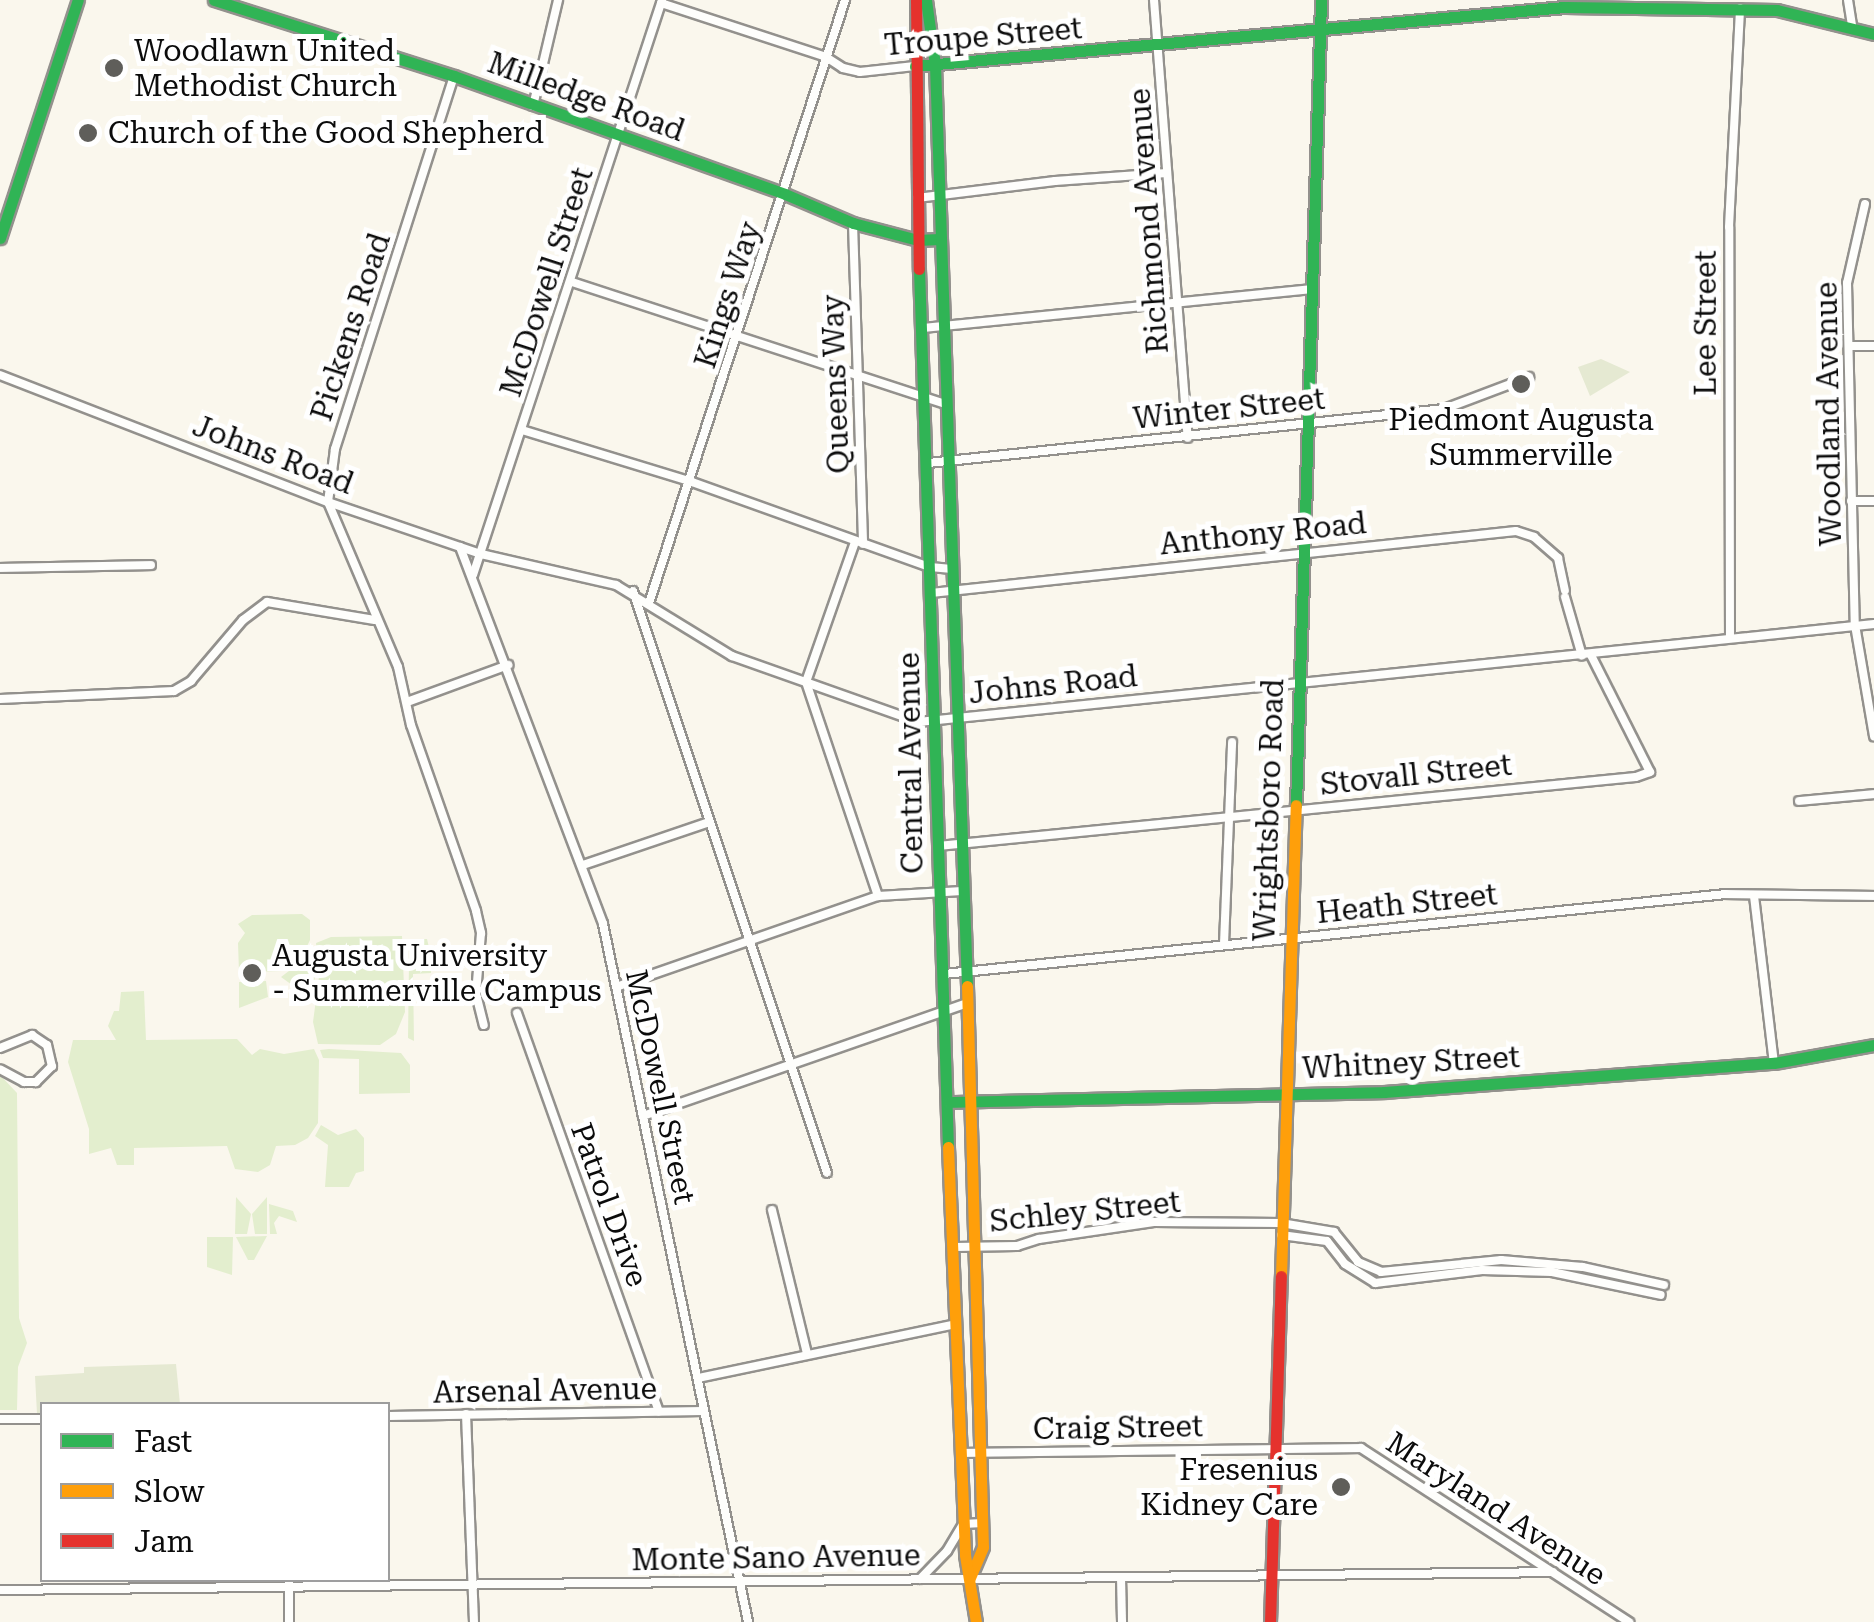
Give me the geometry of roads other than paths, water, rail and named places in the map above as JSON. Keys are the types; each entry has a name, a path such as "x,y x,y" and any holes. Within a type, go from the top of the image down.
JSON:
{"main road":[{"path":"0,238 78,0"},
{"name":"Milledge Road","path":"214,0 454,76 618,138 786,194 853,223 918,240 939,239"},
{"name":"Central Avenue","path":"916,0 918,240 943,1013 964,1524 976,1622"},
{"name":"Central Avenue","path":"926,0 935,65 982,1452 983,1552 970,1578"},
{"name":"Wrightsboro Road","path":"1270,1622 1321,0"},
{"name":"Troupe Street","path":"915,66 1320,29 1484,6 1776,5 1874,34"},
{"name":"Whitney Street","path":"949,1102 1285,1095 1774,1063 1874,1045"}],"street":[{"path":"533,106 558,0"},
{"name":"Kings Way","path":"650,602 786,194 844,0"},
{"name":"Richmond Avenue","path":"1154,0 1188,438"},
{"path":"1848,0 1852,26"},
{"name":"Troupe Street","path":"662,2 860,72 915,66"},
{"name":"McDowell Street","path":"472,577 662,2"},
{"name":"Lee Street","path":"1730,638 1728,227 1740,8"},
{"name":"Pickens Road","path":"407,702 398,667 328,502 335,450 454,76"},
{"path":"917,198 1166,173"},
{"name":"Woodland Avenue","path":"1865,204 1847,283 1856,625 1874,736"},
{"name":"Queens Way","path":"806,682 859,543 859,377 853,223"},
{"path":"572,282 945,404"},
{"path":"922,328 1312,289"},
{"path":"1850,346 1874,346"},
{"name":"Johns Road","path":"0,374 328,502 481,554 632,591 732,656 899,718 936,720 1874,624"},
{"name":"Winter Street","path":"928,463 1451,408 1529,377"},
{"path":"522,430 692,482 930,567 952,569"},
{"path":"1851,500 1874,501"},
{"name":"Anthony Road","path":"931,593 1516,531 1534,537 1558,558 1577,651 1587,656"},
{"name":"McDowell Street","path":"460,546 583,865 616,987 748,1622"},
{"path":"0,568 151,566"},
{"path":"632,591 826,1173"},
{"path":"0,699 180,689 202,671 254,608 266,602 375,620"},
{"name":"Stovall Street","path":"938,846 1636,777 1650,772 1587,656"},
{"path":"484,1025 476,994 481,933 476,911 407,702 508,665"},
{"path":"806,682 878,896"},
{"path":"1224,944 1232,742"},
{"path":"1798,801 1874,794"},
{"path":"583,865 709,822"},
{"path":"616,987 878,896 962,891"},
{"name":"Heath Street","path":"944,974 1726,894 1874,896"},
{"path":"1754,896 1774,1063"},
{"path":"643,1116 967,1003"},
{"name":"Patrol Drive","path":"517,1013 659,1412"},
{"path":"0,1048 32,1035 47,1045 52,1066 36,1082 24,1082 0,1069"},
{"path":"772,1210 807,1354"},
{"name":"Schley Street","path":"954,1248 1017,1246 1038,1239 1154,1222 1281,1229"},
{"path":"1281,1229 1334,1232 1358,1262 1381,1272 1475,1260 1512,1261 1583,1267 1664,1285"},
{"path":"1281,1229 1326,1242 1345,1264 1375,1283 1482,1270 1552,1272 1661,1295"},
{"name":"Arsenal Avenue","path":"698,1378 956,1324"},
{"name":"Arsenal Avenue","path":"390,1416 703,1412"},
{"path":"466,1414 474,1622"},
{"path":"0,1420 40,1419"},
{"name":"Craig Street","path":"961,1453 1275,1448"},
{"name":"Maryland Avenue","path":"1275,1448 1361,1448 1629,1622"},
{"path":"920,1579 947,1551 964,1524 983,1524"},
{"name":"Monte Sano Avenue","path":"0,1590 289,1583 1553,1572"},
{"path":"1121,1577 1122,1622"},
{"path":"289,1583 289,1622"}],"place":[{"name":"Woodlawn United Methodist Church","path":"114,68"},
{"name":"Church of the Good Shepherd","path":"88,133"},
{"name":"Piedmont Augusta Summerville","path":"1521,384"},
{"name":"Augusta University - Summerville Campus","path":"252,973"},
{"name":"Fresenius Kidney Care","path":"1341,1487"}]}
